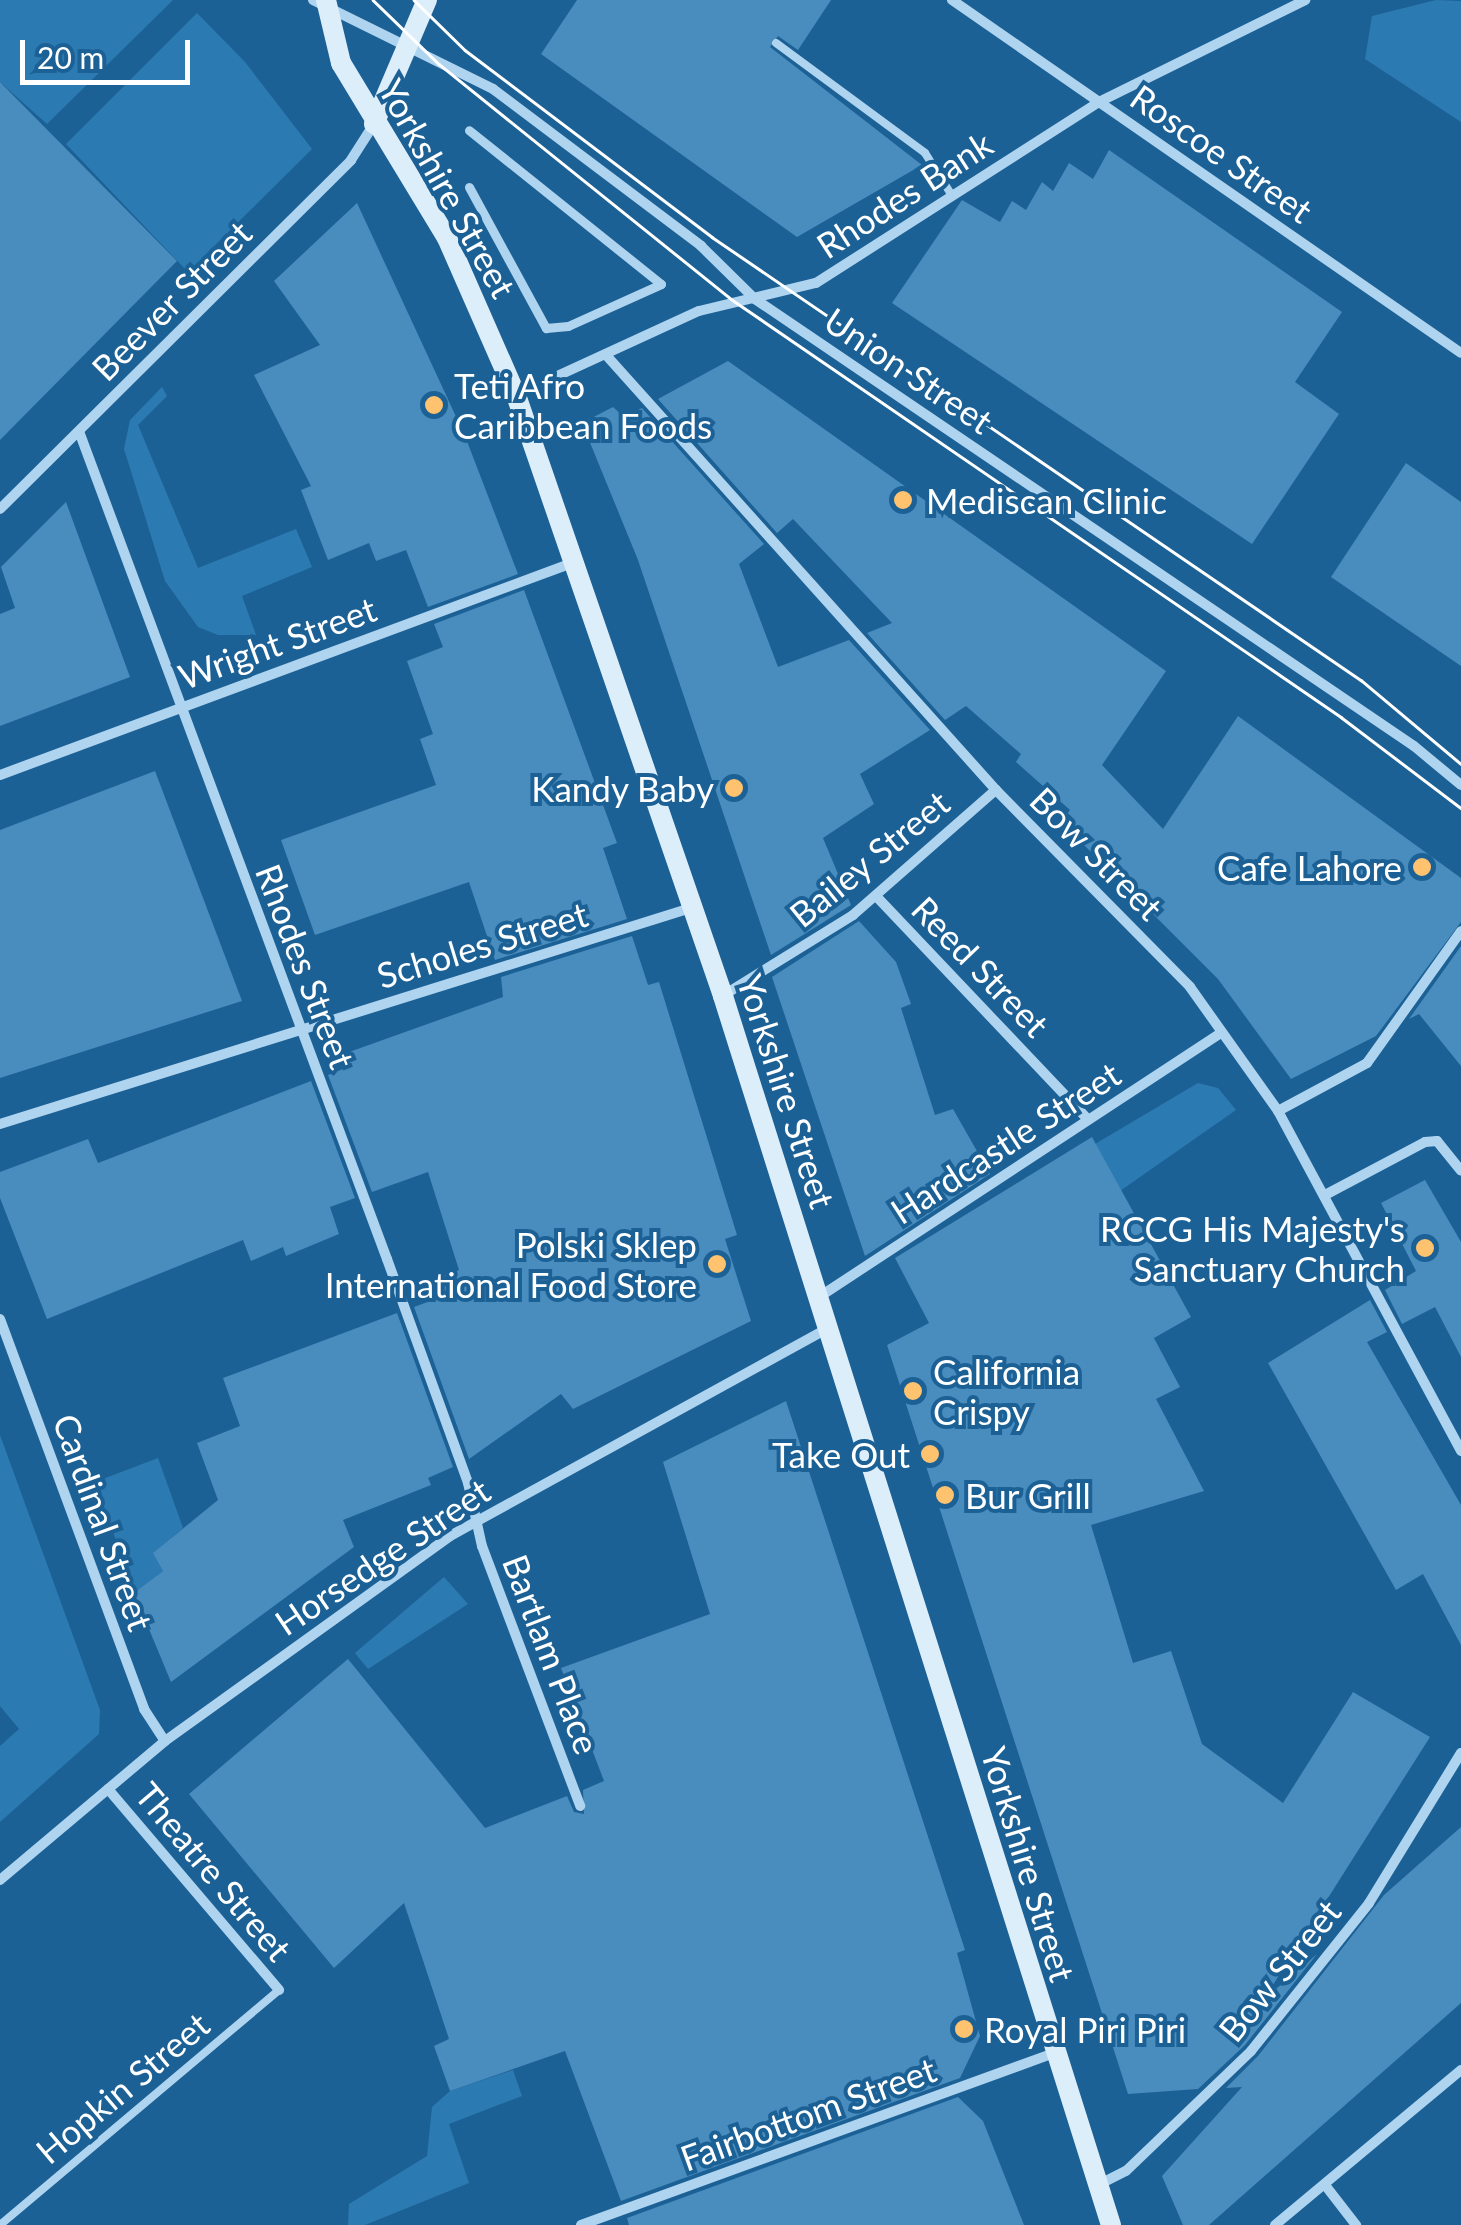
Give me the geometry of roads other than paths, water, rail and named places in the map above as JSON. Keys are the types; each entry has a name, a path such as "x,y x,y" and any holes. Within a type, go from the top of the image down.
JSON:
{"main road":[{"path":"374,124 427,0"},
{"name":"Yorkshire Street","path":"322,2 341,63 374,124 447,238 516,395 694,907 1111,2225"}],"street":[{"name":"Roscoe Street","path":"952,0 1461,353"},
{"name":"Rhodes Bank","path":"516,395 698,311 816,284 951,194 1101,102 1306,0"},
{"name":"Union Street","path":"322,2 493,90 701,246 754,299 1365,712 1461,786"},
{"name":"Beever Street","path":"0,509 80,434 155,350 351,160 374,124"},
{"path":"469,130 661,284 568,326 546,328 469,187"},
{"name":"Bow Street","path":"606,355 996,790 1190,987 1278,1111 1461,1451"},
{"name":"Rhodes Street","path":"80,434 478,1520"},
{"name":"Wright Street","path":"0,775 574,562"},
{"name":"Bailey Street","path":"722,996 876,896 996,790"},
{"name":"Reed Street","path":"876,896 1087,1118"},
{"name":"Scholes Street","path":"0,1124 694,907"},
{"path":"1278,1111 1368,1062 1461,931"},
{"name":"Hardcastle Street","path":"819,1297 1221,1032"},
{"path":"1325,1194 1425,1142 1437,1141 1461,1171"},
{"name":"Cardinal Street","path":"0,1318 144,1709 165,1740"},
{"name":"Horsedge Street","path":"0,1880 165,1740 478,1520 829,1328"},
{"name":"Bartlam Place","path":"478,1520 482,1546 580,1806"},
{"name":"Bow Street","path":"1097,2185 1126,2171 1251,2051 1370,1903 1461,1753"},
{"name":"Theatre Street","path":"108,1789 279,1990"},
{"name":"Fairbottom Street","path":"581,2225 1054,2053"},
{"path":"1274,2225 1461,2070"},
{"path":"1325,2185 1356,2225"}],"lane":[{"path":"776,44 925,153 951,194"},
{"name":"Hopkin Street","path":"0,2225 279,1990"}],"tram line":[{"path":"373,0 439,64 734,301 1341,717 1461,808"},
{"path":"414,0 465,50 712,237 1361,680 1461,764"}],"place":[{"name":"Teti Afro Caribbean Foods","path":"434,405"},
{"name":"Mediscan Clinic","path":"903,500"},
{"name":"Kandy Baby","path":"734,788"},
{"name":"Cafe Lahore","path":"1422,867"},
{"name":"RCCG His Majesty's Sanctuary Church","path":"1425,1248"},
{"name":"Polski Sklep International Food Store","path":"717,1264"},
{"name":"California Crispy","path":"913,1391"},
{"name":"Take Out","path":"930,1454"},
{"name":"Bur Grill","path":"945,1495"},
{"name":"Royal Piri Piri","path":"964,2029"}]}
